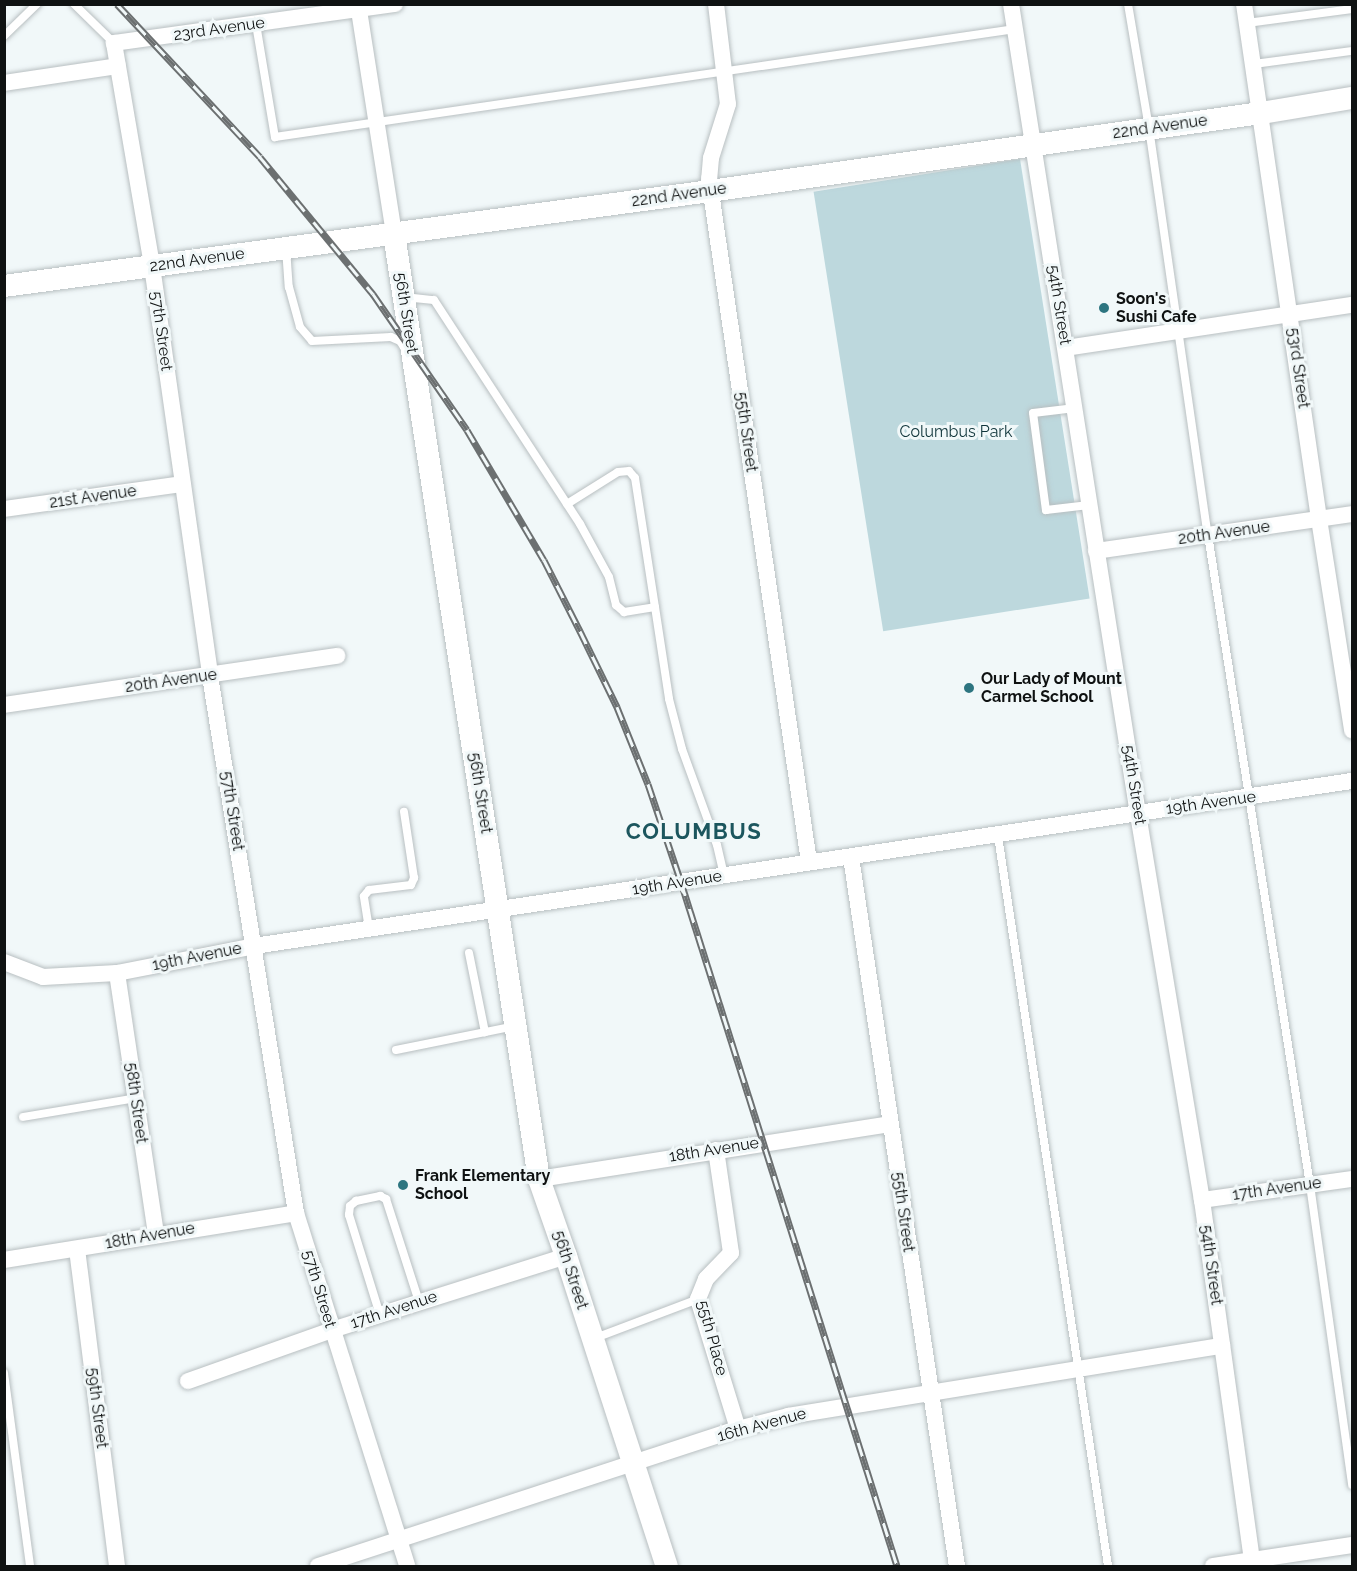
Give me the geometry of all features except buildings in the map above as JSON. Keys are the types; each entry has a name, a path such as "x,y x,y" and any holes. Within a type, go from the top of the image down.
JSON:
{"street":[{"name":"23rd Avenue","path":"114,43 256,24 359,7 395,4"},
{"name":"55th Street","path":"716,4 728,104 711,158 710,191 809,862"},
{"name":"54th Street","path":"1011,4 1035,144 1138,814 1202,1200 1253,1564"},
{"name":"53rd Street","path":"1244,4 1319,519 1353,730"},
{"name":"56th Street","path":"359,7 539,1179 667,1566"},
{"name":"57th Street","path":"114,43 152,266 210,676 296,1213 407,1566"},
{"path":"4,83 118,66"},
{"name":"22nd Avenue","path":"4,286 710,191 1353,98"},
{"path":"1066,348 1353,305"},
{"name":"21st Avenue","path":"4,509 182,484"},
{"name":"20th Avenue","path":"1096,551 1353,514"},
{"name":"20th Avenue","path":"4,705 337,656"},
{"name":"19th Avenue","path":"4,962 43,977 117,973 254,946 1353,781"},
{"name":"55th Street","path":"851,857 957,1566"},
{"name":"58th Street","path":"117,973 156,1234"},
{"name":"18th Avenue","path":"539,1179 890,1124"},
{"name":"55th Place","path":"716,1150 731,1253 706,1278 698,1299 738,1429"},
{"name":"17th Avenue","path":"1202,1200 1353,1179"},
{"name":"18th Avenue","path":"4,1260 296,1213"},
{"name":"59th Street","path":"77,1249 117,1566"},
{"name":"17th Avenue","path":"188,1381 332,1330 566,1256"},
{"name":"16th Avenue","path":"318,1566 738,1429 788,1416 1222,1346"},
{"path":"1213,1566 1253,1564 1353,1545"}],"lane":[{"path":"4,36 37,4"},
{"path":"74,4 114,43"},
{"path":"1128,4 1149,128 1208,535 1251,797 1310,1185 1353,1485"},
{"path":"1247,23 1353,9"},
{"path":"256,24 275,137 1016,29"},
{"path":"1254,64 1353,51"},
{"path":"286,248 289,287 300,327 312,341 391,337 400,341 413,357"},
{"path":"404,297 434,300 567,504 609,577 616,605 624,612 655,607"},
{"path":"1075,408 1034,413 1046,510 1089,505"},
{"path":"567,504 618,472 629,471 635,478 672,709 682,749 717,845 724,875"},
{"path":"369,929 364,896 369,890 411,885 414,878 404,812"},
{"path":"998,836 1108,1566"},
{"path":"469,952 485,1032"},
{"path":"396,1050 515,1026"},
{"path":"23,1117 136,1098"},
{"path":"380,1315 349,1215 350,1206 356,1201 380,1196 386,1199 419,1302"},
{"path":"593,1338 698,1299"},
{"path":"4,1373 30,1566"}],"green space":[{"name":"Columbus Park","path":"1020,159 1090,599 883,631 814,192"}],"railway":[{"path":"117,4 260,157 373,294 467,430 544,560 580,631 617,707 648,784 897,1566"}],"place":[{"name":"Soon's Sushi Cafe","path":"1104,308"},
{"name":"Our Lady of Mount Carmel School","path":"969,688"},
{"name":"Frank Elementary School","path":"403,1185"}],"district":[{"name":"COLUMBUS","path":"694,832"}]}
